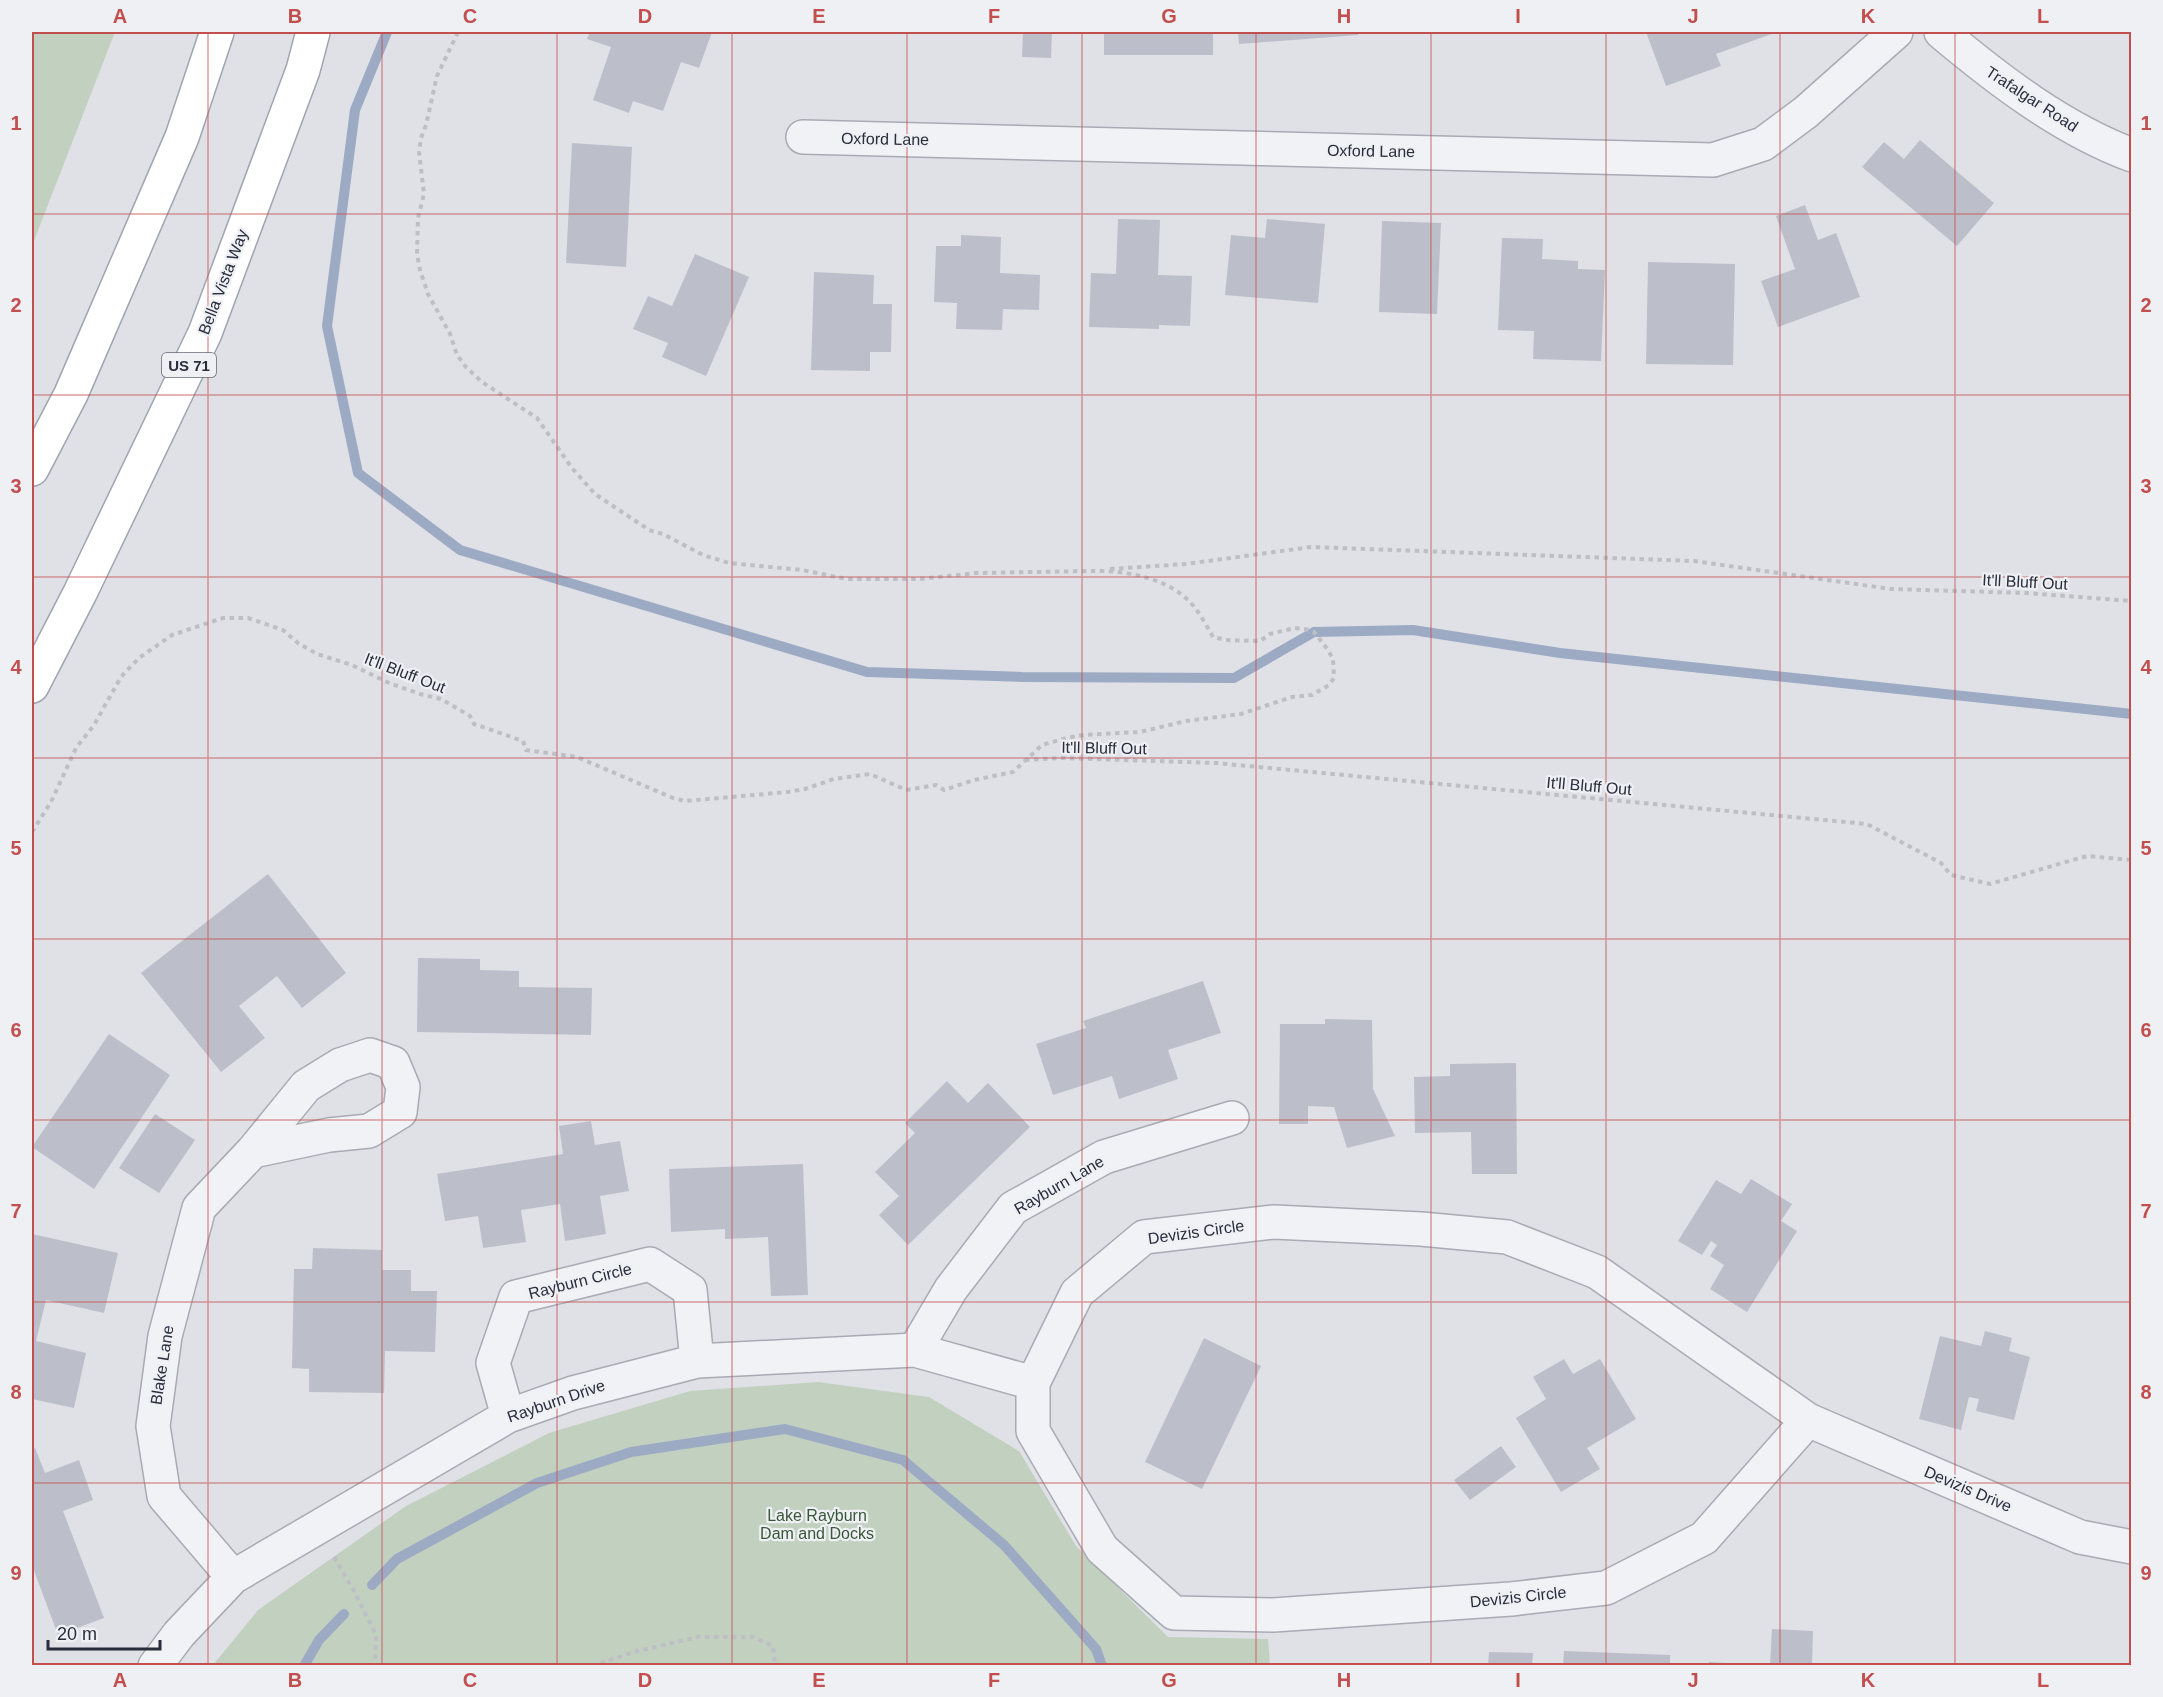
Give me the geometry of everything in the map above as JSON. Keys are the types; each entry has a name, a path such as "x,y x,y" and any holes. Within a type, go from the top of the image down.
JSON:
{"main road":[{"path":"32,469 71,394 182,137 217,32"},
{"name":"Bella Vista Way","path":"32,686 80,593 205,333 303,70 313,32"}],"street":[{"name":"Oxford Lane","path":"803,137 1713,160 1762,144 1806,112 1896,32"},
{"name":"Trafalgar Road","path":"1941,32 1989,72 2064,121 2132,155"},
{"name":"Rayburn Lane","path":"915,1350 951,1289 1013,1208 1104,1157 1232,1118"},
{"name":"Blake Lane","path":"233,1577 164,1496 153,1426 165,1336 199,1208 252,1151"},
{"name":"Devizis Circle","path":"1274,1222 1506,1237 1597,1272 1808,1420 1704,1538 1606,1588 1511,1599 1273,1615 1174,1613 1102,1549 1033,1431 1033,1383 1077,1293 1144,1237 1274,1222"},
{"name":"Rayburn Circle","path":"508,1416 493,1363 516,1297 650,1264 690,1290 697,1361"},
{"name":"Rayburn Drive","path":"155,1665 179,1634 233,1577 508,1416 573,1393 697,1361 915,1350 1033,1383"},
{"name":"Devizis Drive","path":"1808,1420 2080,1537 2132,1547"}],"path":[{"name":"It'll Bluff Out","path":"32,832 51,802 76,748 94,725 121,677 139,658 172,635 223,618 249,618 283,630 298,643 317,654 352,665 389,683 441,699 471,716 474,724 524,741 526,750 577,757 685,801 788,792 834,779 870,774 906,790 936,785 944,790 974,780 1014,772 1042,745 1065,738 1140,732 1186,721 1242,714 1292,697 1312,695 1329,686 1334,678 1334,659 1314,632 1305,628 1295,628 1270,634 1260,641 1226,640 1213,636 1191,603 1170,586 1140,577 1108,571 1093,571 976,573 920,579 847,579 802,570 729,563 703,555 663,534 649,530 596,494 572,468 537,418 482,382 466,367 457,355 450,334 428,294 420,270 417,254 418,218 424,194 419,152 421,138 438,76 458,32"},
{"name":"It'll Bluff Out","path":"1093,571 1186,564 1311,547 1694,561 1891,589 2026,593 2132,601"},
{"name":"It'll Bluff Out","path":"1024,760 1062,758 1216,763 1867,824 1941,863 1951,875 1990,884 2087,856 2132,860"},
{"path":"317,1528 354,1591 375,1635 375,1665"},
{"path":"592,1665 634,1652 698,1637 753,1636 773,1646 775,1665"}],"green space":[{"path":"32,32 115,32 32,246"},
{"name":"Lake Rayburn Dam and Docks","path":"818,1382 929,1397 1019,1451 1076,1546 1168,1637 1268,1639 1270,1665 213,1665 258,1610 406,1506 549,1433 690,1391"}],"building":[{"path":"590,32 712,32 699,68 681,62 663,111 633,101 629,113 593,100 611,47 587,39"},
{"path":"1023,32 1052,32 1051,58 1022,57"},
{"path":"1104,32 1213,32 1213,55 1104,55"},
{"path":"1238,32 1358,32 1358,35 1239,44"},
{"path":"1646,32 1777,32 1716,54 1721,66 1666,86"},
{"path":"1920,140 1994,203 1957,246 1862,167 1884,142 1904,159"},
{"path":"572,143 632,147 626,267 566,263"},
{"path":"1805,205 1818,240 1836,233 1860,297 1778,327 1761,281 1795,269 1776,216"},
{"path":"1118,219 1160,220 1158,275 1192,276 1190,326 1159,325 1159,329 1089,327 1091,273 1116,274"},
{"path":"1267,219 1325,224 1318,303 1225,295 1231,235 1265,238"},
{"path":"1382,221 1441,223 1437,314 1379,312"},
{"path":"961,235 1001,237 1000,273 1040,275 1039,310 1003,309 1002,330 956,329 957,303 934,302 936,246 961,246"},
{"path":"1502,238 1543,239 1542,259 1578,261 1578,269 1605,270 1601,361 1533,359 1534,331 1498,330"},
{"path":"695,254 749,277 706,376 662,357 668,343 633,329 648,296 672,306"},
{"path":"1648,262 1735,264 1733,365 1646,364"},
{"path":"814,272 874,275 873,304 892,304 891,352 870,352 870,371 811,370"},
{"path":"268,874 346,973 302,1008 277,976 239,1006 265,1038 221,1072 141,973"},
{"path":"418,958 480,959 480,970 519,971 519,987 592,988 591,1035 417,1032"},
{"path":"1203,981 1221,1033 1168,1050 1178,1079 1119,1099 1112,1076 1053,1095 1036,1044 1086,1028 1083,1021"},
{"path":"1325,1019 1372,1020 1373,1089 1395,1136 1347,1148 1334,1107 1308,1106 1308,1124 1279,1124 1280,1024 1325,1024"},
{"path":"109,1034 170,1075 94,1189 32,1147"},
{"path":"1516,1063 1517,1174 1472,1174 1471,1132 1415,1133 1414,1077 1450,1076 1450,1064"},
{"path":"947,1081 968,1103 988,1083 1030,1127 908,1245 879,1215 899,1196 875,1172 915,1133 905,1123"},
{"path":"155,1114 195,1140 159,1193 119,1168"},
{"path":"591,1121 595,1145 620,1141 629,1191 600,1196 606,1234 565,1241 560,1204 521,1210 526,1242 483,1248 478,1216 445,1221 437,1174 563,1154 559,1126"},
{"path":"803,1164 808,1295 771,1296 768,1237 725,1239 725,1229 671,1232 669,1169"},
{"path":"1751,1179 1792,1204 1781,1221 1797,1231 1747,1312 1710,1289 1724,1265 1710,1256 1717,1245 1711,1241 1702,1255 1678,1241 1716,1180 1741,1194"},
{"path":"32,1234 118,1253 104,1313 46,1300 36,1341 86,1353 74,1408 32,1399"},
{"path":"313,1248 382,1250 382,1270 411,1270 411,1291 437,1291 435,1352 385,1351 384,1393 309,1392 309,1369 292,1368 294,1269 312,1269"},
{"path":"1985,1331 2012,1338 2009,1351 2030,1357 2014,1420 1976,1411 1979,1399 1969,1397 1961,1430 1919,1419 1940,1336 1981,1346"},
{"path":"1204,1338 1261,1366 1202,1489 1145,1462"},
{"path":"1564,1359 1573,1374 1600,1359 1636,1419 1587,1448 1600,1469 1561,1492 1516,1418 1546,1399 1533,1377"},
{"path":"1501,1446 1516,1467 1470,1500 1454,1480"},
{"path":"35,1448 45,1473 79,1460 93,1500 63,1511 104,1618 58,1635 32,1565 32,1450"},
{"path":"1772,1629 1813,1631 1812,1666 1770,1666"},
{"path":"1564,1651 1670,1655 1670,1666 1563,1666"},
{"path":"1489,1652 1533,1653 1532,1666 1488,1666"},
{"path":"1709,1662 1742,1664 1742,1666 1709,1666"}],"waterway":[{"path":"387,32 355,110 327,326 358,473 460,550 867,672 1022,677 1234,678 1314,632 1413,630 1560,653 2132,714"},
{"path":"372,1585 397,1559 537,1483 631,1452 785,1429 903,1460 1004,1545 1096,1649 1102,1666"},
{"path":"304,1666 319,1640 344,1614"}]}
